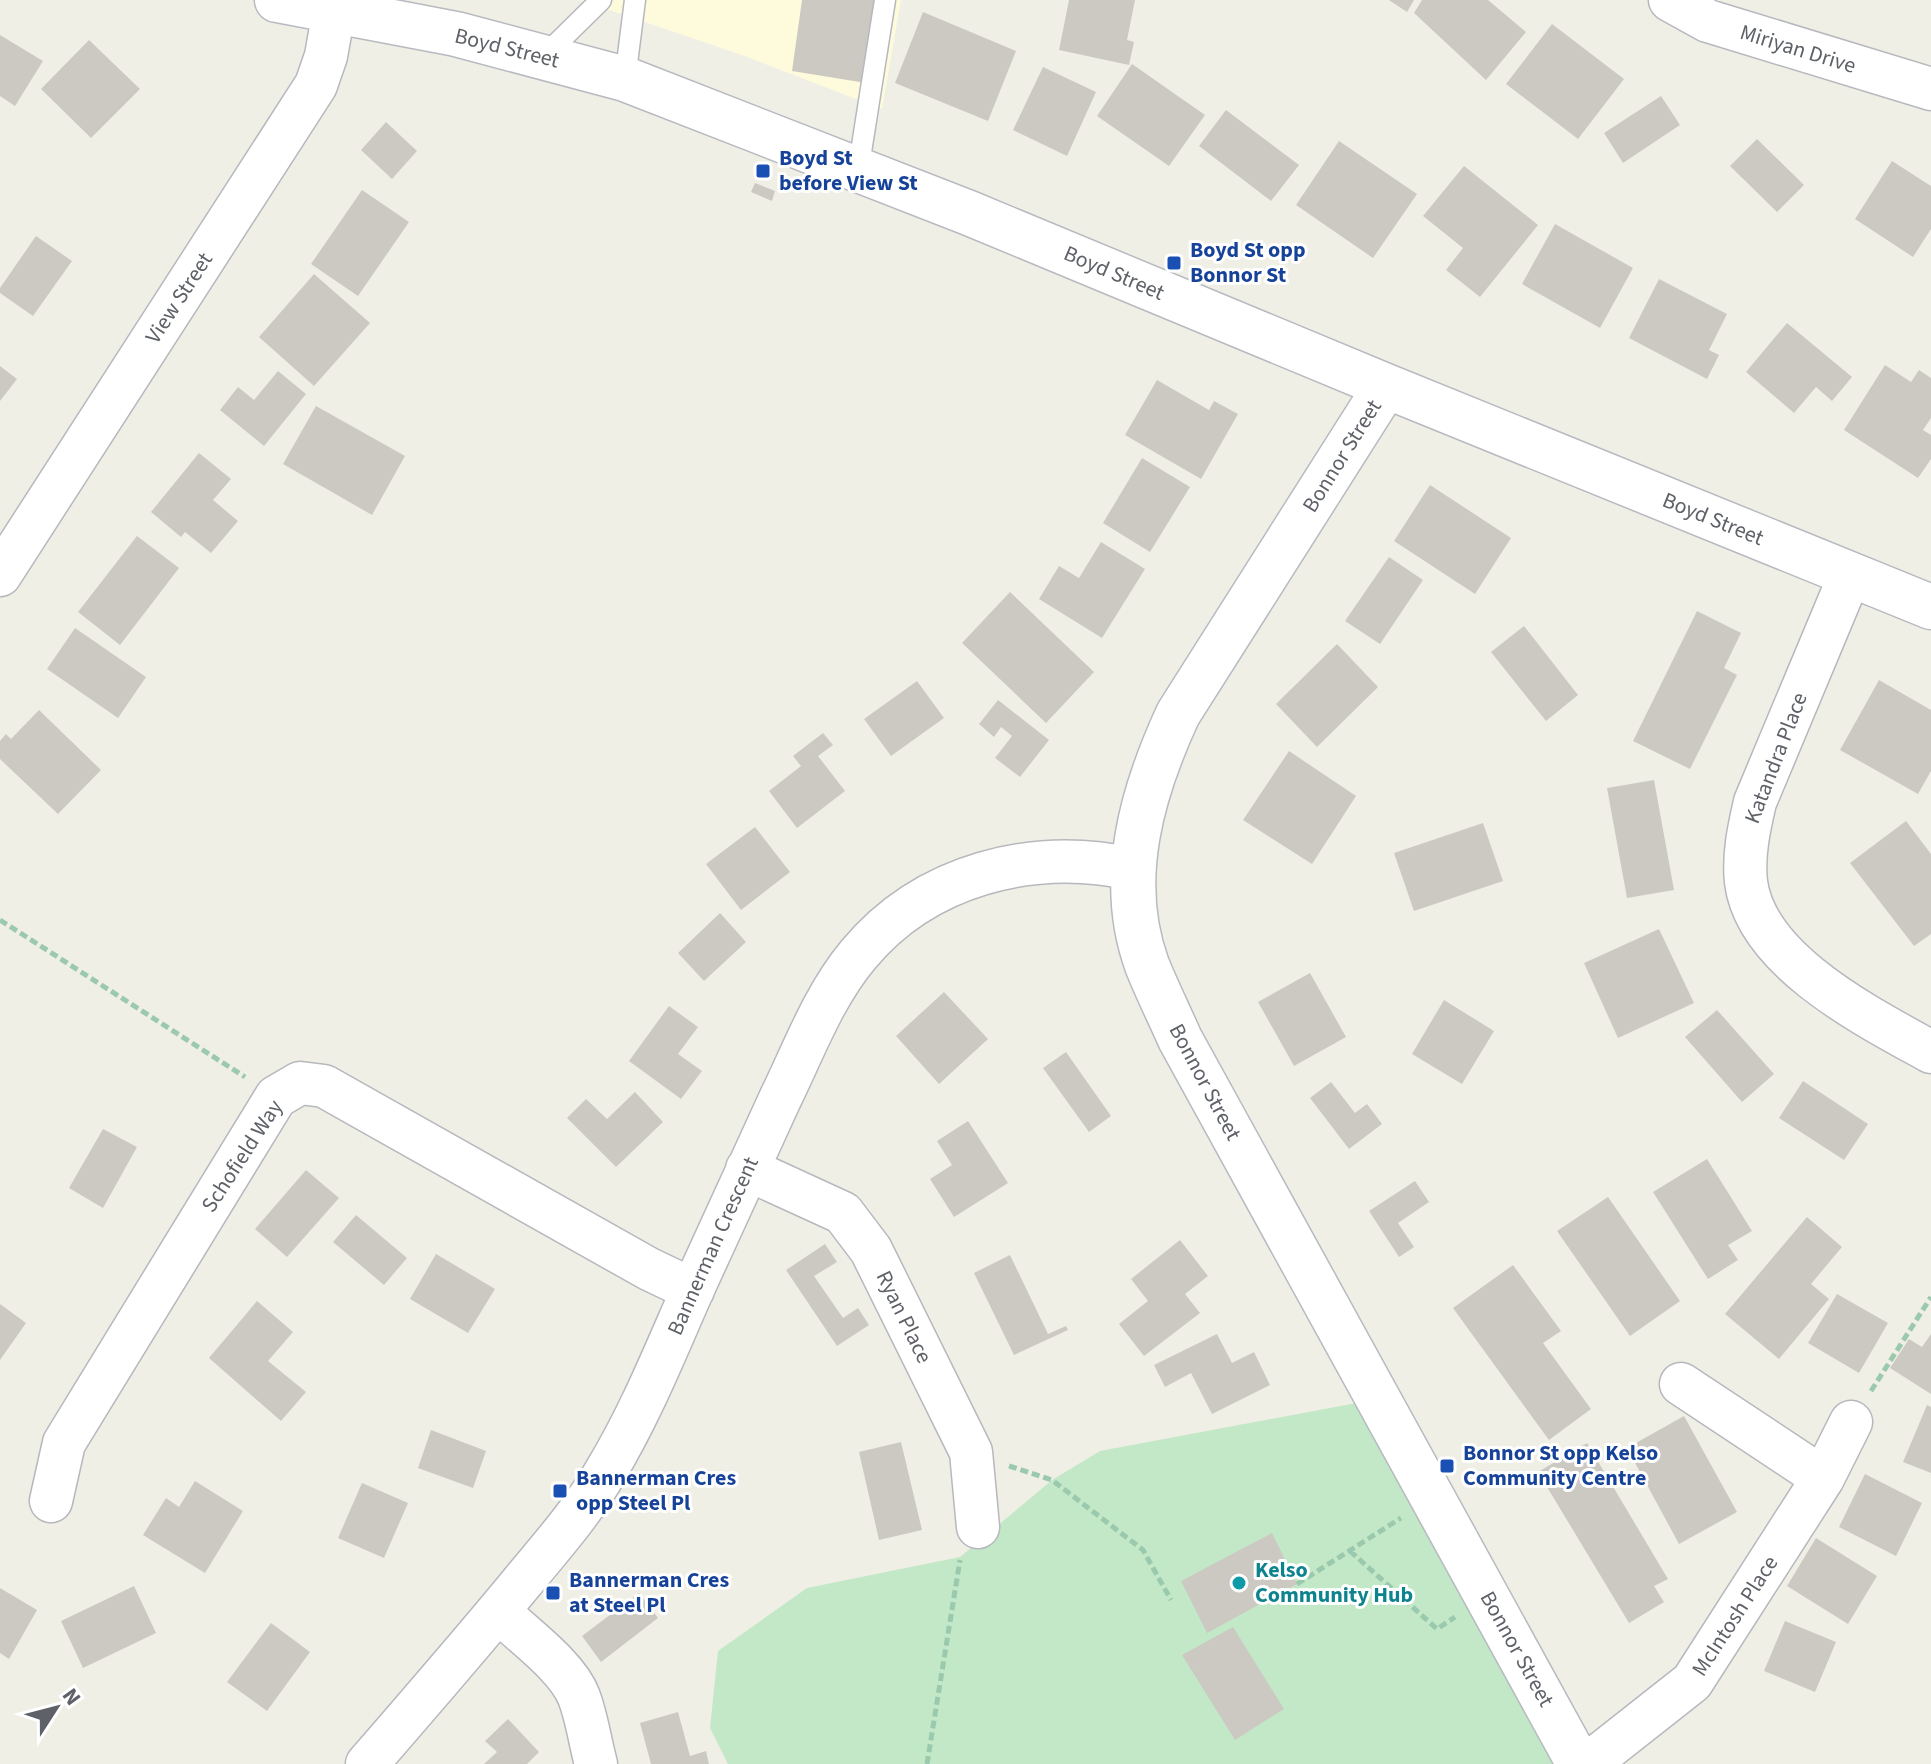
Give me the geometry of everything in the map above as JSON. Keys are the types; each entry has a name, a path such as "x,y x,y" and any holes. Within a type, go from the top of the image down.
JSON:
{"main road":[{"name":"Boyd Street","path":"277,0 456,34 625,79 969,213 1931,607"},
{"name":"Bonnor Street","path":"1386,386 1178,714 1163,746 1139,820 1133,869 1135,912 1146,963 1180,1039 1579,1764"}],"street":[{"name":"Miriyan Drive","path":"1670,0 1708,21 1931,89"},
{"name":"View Street","path":"4,559 316,85 326,56 334,11"},
{"name":"Katandra Place","path":"1850,575 1755,802 1747,838 1746,883 1762,925 1792,962 1835,995 1931,1052"},
{"name":"Bannerman Crescent","path":"367,1764 563,1532 607,1470 651,1386 747,1169 833,987 859,953 887,926 921,901 959,882 1005,866 1097,862 1133,869"},
{"name":"Schofield Way","path":"51,1501 64,1443 276,1097 300,1083 324,1086 649,1269 693,1290"},
{"name":"Ryan Place","path":"747,1169 843,1213 871,1250 971,1452 978,1527"},
{"path":"1681,1384 1823,1478"},
{"name":"McIntosh Place","path":"1588,1764 1692,1682 1823,1478 1851,1422"},
{"path":"498,1611 562,1671 573,1686 596,1764"}],"lane":[{"path":"543,57 601,0"},
{"path":"625,79 635,0"},
{"path":"858,171 885,0"}],"path":[{"path":"0,920 276,1097"},
{"path":"1851,1422 1931,1297"},
{"path":"971,1452 1052,1480 1143,1550 1171,1600"},
{"path":"1297,1584 1434,1498"},
{"path":"927,1764 960,1557 978,1527"},
{"path":"1350,1551 1437,1629 1488,1597"}],"shaded area":[{"path":"580,0 901,0 882,109 742,55"}],"green space":[{"path":"1378,1399 1579,1764 728,1764 710,1728 718,1651 807,1588 960,1557 1052,1480 1100,1451"}],"building":[{"path":"802,0 878,0 866,83 792,71"},
{"path":"1069,0 1135,0 1127,40 1134,42 1129,65 1059,50"},
{"path":"1389,0 1414,0 1407,12"},
{"path":"1422,0 1488,0 1526,32 1486,80 1414,13"},
{"path":"923,12 1016,51 988,121 895,83"},
{"path":"1552,24 1624,79 1578,139 1506,84"},
{"path":"0,35 43,61 15,106 0,96"},
{"path":"89,40 140,89 91,138 41,89"},
{"path":"1132,64 1205,115 1169,166 1097,116"},
{"path":"1043,67 1096,92 1067,156 1013,130"},
{"path":"1661,96 1680,125 1623,163 1604,133"},
{"path":"1226,110 1299,165 1271,201 1199,146"},
{"path":"386,122 417,151 392,179 361,150"},
{"path":"1757,139 1804,185 1777,212 1730,166"},
{"path":"1339,141 1417,194 1373,258 1296,205"},
{"path":"1892,161 1931,186 1931,229 1913,257 1855,219"},
{"path":"1464,166 1538,225 1480,297 1446,270 1463,248 1423,216"},
{"path":"755,183 775,191 772,201 751,192"},
{"path":"362,190 409,222 358,296 311,264"},
{"path":"1555,224 1633,268 1600,328 1522,284"},
{"path":"36,236 72,261 33,316 0,293 0,288"},
{"path":"314,274 370,323 314,386 259,337"},
{"path":"1659,279 1727,314 1709,350 1719,355 1707,379 1629,338"},
{"path":"1787,323 1852,377 1832,401 1816,387 1794,413 1746,372"},
{"path":"1885,365 1911,382 1919,370 1931,378 1931,418 1923,430 1931,435 1931,459 1918,478 1844,430"},
{"path":"0,366 17,379 0,401"},
{"path":"278,371 306,394 264,446 220,410 238,387 254,400"},
{"path":"1157,380 1209,410 1214,401 1238,414 1201,479 1125,435"},
{"path":"316,406 405,456 372,515 283,464"},
{"path":"199,453 231,479 213,500 238,521 211,553 185,532 181,537 151,512"},
{"path":"1142,458 1190,487 1150,552 1103,523"},
{"path":"1430,485 1511,538 1475,594 1394,541"},
{"path":"137,536 179,568 120,645 78,612"},
{"path":"1101,542 1145,569 1102,638 1039,599 1059,566 1079,578"},
{"path":"1389,557 1423,580 1380,644 1345,621"},
{"path":"1010,592 1094,672 1046,723 962,643"},
{"path":"1697,611 1741,633 1724,668 1737,675 1690,769 1633,741"},
{"path":"1524,626 1578,695 1546,721 1491,652"},
{"path":"75,628 146,677 118,718 47,669"},
{"path":"1337,644 1378,687 1317,747 1276,704"},
{"path":"1879,680 1931,710 1931,771 1918,794 1840,750"},
{"path":"917,681 944,718 891,756 864,719"},
{"path":"998,700 1049,740 1020,777 995,758 1012,736 1001,727 994,737 979,724"},
{"path":"39,710 101,770 58,814 0,759 0,741 6,734 11,739"},
{"path":"823,733 833,745 818,756 845,791 797,828 769,791 801,766 793,756"},
{"path":"1289,751 1356,796 1312,864 1243,820"},
{"path":"1654,780 1674,890 1627,898 1607,788"},
{"path":"1906,821 1931,854 1931,934 1914,946 1850,863"},
{"path":"1483,823 1503,881 1414,911 1394,853"},
{"path":"755,827 790,872 741,910 706,864"},
{"path":"720,913 746,942 704,981 678,953"},
{"path":"1659,929 1694,1003 1618,1038 1584,963"},
{"path":"1310,973 1346,1037 1294,1066 1258,1002"},
{"path":"944,992 988,1039 939,1084 896,1036"},
{"path":"1444,1000 1494,1031 1462,1084 1412,1054"},
{"path":"669,1006 698,1027 678,1054 702,1071 681,1099 629,1061"},
{"path":"1717,1010 1774,1074 1742,1102 1685,1037"},
{"path":"1066,1052 1111,1116 1089,1132 1043,1068"},
{"path":"1803,1081 1868,1124 1844,1160 1779,1118"},
{"path":"1331,1082 1355,1113 1367,1104 1382,1124 1349,1149 1310,1098"},
{"path":"635,1092 663,1122 616,1167 567,1118 586,1099 607,1119"},
{"path":"968,1121 1008,1183 954,1217 930,1179 952,1165 937,1141"},
{"path":"103,1129 137,1147 103,1208 69,1188"},
{"path":"1707,1159 1752,1231 1728,1245 1738,1260 1708,1279 1653,1192"},
{"path":"306,1170 339,1198 287,1257 255,1229"},
{"path":"1415,1181 1429,1202 1398,1223 1414,1247 1399,1257 1369,1211"},
{"path":"1608,1197 1680,1301 1630,1336 1557,1231"},
{"path":"356,1215 407,1258 384,1285 333,1242"},
{"path":"1807,1217 1842,1247 1811,1284 1829,1299 1779,1359 1725,1314"},
{"path":"1180,1240 1208,1276 1185,1294 1200,1313 1144,1356 1119,1324 1148,1301 1131,1279"},
{"path":"825,1244 837,1262 814,1276 843,1318 858,1308 869,1325 837,1346 786,1270"},
{"path":"436,1254 495,1289 468,1333 410,1299"},
{"path":"1010,1255 1048,1334 1066,1326 1068,1330 1014,1355 974,1273"},
{"path":"1513,1265 1561,1331 1543,1343 1591,1409 1549,1440 1453,1308"},
{"path":"1837,1294 1888,1323 1859,1373 1808,1343"},
{"path":"257,1301 293,1332 268,1361 306,1392 281,1421 209,1358"},
{"path":"0,1304 26,1323 0,1360"},
{"path":"1217,1334 1232,1363 1254,1352 1270,1385 1212,1414 1191,1373 1165,1387 1154,1365"},
{"path":"1931,1334 1931,1394 1890,1368 1909,1339 1922,1347"},
{"path":"1927,1405 1931,1407 1931,1473 1903,1462"},
{"path":"1684,1416 1737,1512 1679,1544 1627,1448"},
{"path":"431,1430 486,1451 473,1488 418,1468"},
{"path":"901,1442 922,1530 879,1540 859,1452"},
{"path":"1587,1443 1668,1579 1654,1586 1664,1602 1629,1623 1538,1472"},
{"path":"1865,1474 1922,1503 1896,1556 1839,1527"},
{"path":"195,1481 243,1511 205,1573 143,1535 166,1498 179,1507"},
{"path":"362,1483 408,1503 384,1558 338,1538"},
{"name":"Kelso Community Hub","path":"1272,1533 1297,1584 1207,1633 1181,1581"},
{"path":"1816,1538 1877,1576 1848,1624 1787,1586"},
{"path":"134,1586 156,1633 83,1668 61,1621"},
{"path":"0,1588 37,1610 9,1659 0,1653"},
{"path":"639,1593 658,1618 601,1662 582,1636"},
{"path":"1785,1621 1836,1642 1815,1692 1764,1671"},
{"path":"271,1623 310,1652 267,1711 227,1682"},
{"path":"1233,1627 1284,1709 1235,1740 1182,1655"},
{"path":"678,1712 690,1756 706,1751 709,1764 651,1764 640,1723"},
{"path":"508,1719 539,1752 527,1764 484,1764 497,1752 485,1741"}],"place":[{"name":"Boyd St before View St","path":"763,171"},
{"name":"Boyd St opp Bonnor St","path":"1174,263"},
{"name":"Bonnor St opp Kelso Community Centre","path":"1447,1466"},
{"name":"Bannerman Cres opp Steel Pl","path":"560,1491"},
{"name":"Kelso Community Hub","path":"1239,1583"},
{"name":"Bannerman Cres at Steel Pl","path":"553,1593"}]}
